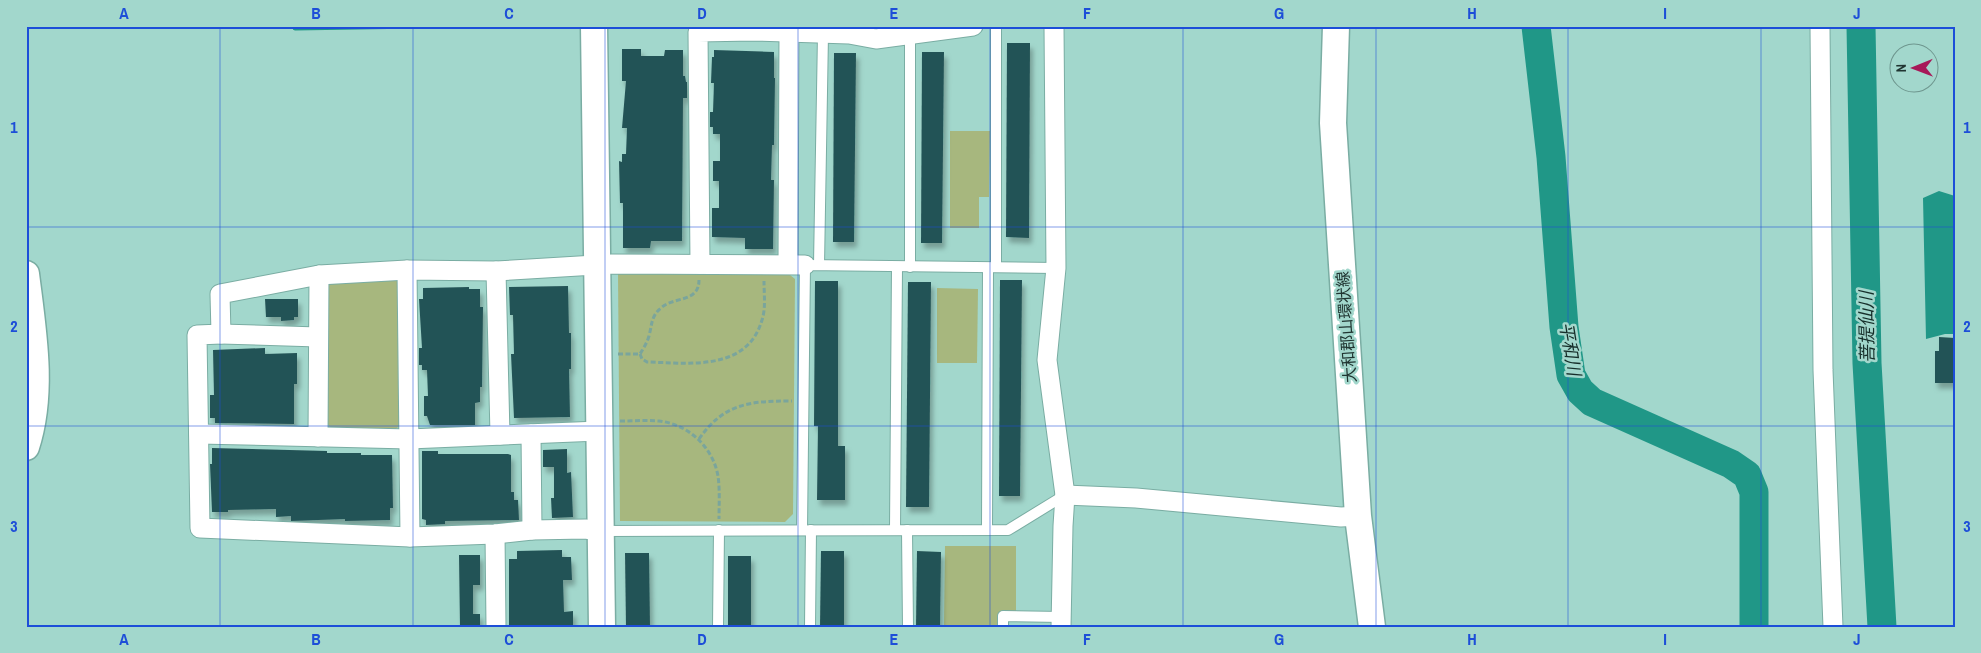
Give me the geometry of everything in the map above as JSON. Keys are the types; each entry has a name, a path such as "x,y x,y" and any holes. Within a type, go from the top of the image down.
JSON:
{"street":[{"path":"594,26 597,264 606,426 600,531 602,627"},
{"path":"700,264 698,32 849,34 876,39 973,26"},
{"path":"1054,26 1056,268 1047,360 1065,495 1061,622"},
{"name":"大和郡山環状線","path":"1336,26 1333,124 1358,516 1372,627"},
{"path":"1820,26 1823,370 1833,627"},
{"path":"221,334 220,294 318,275 407,270 496,271 597,264 804,265 789,33"},
{"path":"407,270 410,537"},
{"path":"496,271 500,435"},
{"path":"26,274 36,381 32,430 26,447"},
{"path":"318,275 318,437"},
{"path":"318,337 221,334 197,336 200,528 410,537 495,534 532,530 584,529 600,531"},
{"path":"199,434 409,439 531,434 606,426"},
{"path":"531,434 532,530"},
{"path":"1065,495 1136,498 1341,517 1358,516"},
{"path":"495,534 496,627"}],"lane":[{"path":"987,530 996,26"},
{"path":"810,627 806,530 804,265 823,34"},
{"path":"910,35 910,268"},
{"path":"804,265 897,268 1056,268"},
{"path":"895,530 897,268"},
{"path":"600,531 1008,530 1065,495"},
{"path":"718,627 719,530"},
{"path":"907,530 908,627"},
{"path":"1004,627 1004,616 1061,622"}],"path":[{"path":"640,354 648,338 650,323 658,310 667,303 692,296 698,290 700,264"},
{"path":"640,354 642,359 647,362 712,363 735,353 746,345 760,326 763,318 764,264"},
{"path":"613,354 640,354"},
{"path":"699,439 715,420 735,407 756,401 792,401"},
{"path":"606,426 659,421 670,423 690,432 699,439 715,466 718,476 719,513"}],"shaded area":[{"path":"950,131 990,131 989,197 979,197 979,228 950,228"},
{"path":"1939,191 1955,196 1955,334 1945,334 1926,339 1923,198"},
{"path":"785,271 795,279 793,514 785,522 620,521 618,272"},
{"path":"392,276 400,284 401,425 393,431 332,430 326,422 323,289 330,280"},
{"path":"937,288 978,289 977,363 937,363"},
{"path":"945,546 1016,546 1016,612 999,612 999,627 944,627"}],"building":[{"path":"1007,43 1030,43 1029,238 1006,237"},
{"path":"622,49 641,49 641,56 664,56 665,50 683,50 683,76 685,76 687,82 687,98 683,98 682,241 651,241 650,248 623,248 623,203 620,203 619,161 622,162 622,154 626,154 627,128 622,128 626,81 622,81"},
{"path":"714,50 774,52 774,145 772,145 771,180 774,180 773,249 745,249 745,238 712,237 712,208 719,208 719,181 713,181 713,161 720,161 720,134 713,134 713,127 710,127 710,112 713,112 714,83 711,83"},
{"path":"922,52 944,52 942,243 921,243"},
{"path":"834,53 856,53 854,242 833,242"},
{"path":"1000,280 1022,280 1020,496 999,496"},
{"path":"815,281 838,281 838,446 845,446 845,500 817,500 818,426 814,426"},
{"path":"908,282 931,282 929,507 906,507"},
{"path":"568,286 569,333 571,333 571,369 569,369 570,417 514,418 511,354 514,354 513,315 510,315 509,287"},
{"path":"469,287 469,289 480,289 480,307 483,307 482,387 480,387 480,402 475,403 475,425 430,425 427,416 424,416 424,396 428,396 427,370 422,370 422,365 419,365 419,348 422,348 419,299 423,299 423,288"},
{"path":"265,299 298,299 298,317 294,317 294,320 281,321 281,317 266,317"},
{"path":"1939,337 1955,338 1955,383 1935,383 1935,351 1939,351"},
{"path":"265,348 265,354 297,353 297,384 294,384 294,424 215,423 215,418 210,418 210,395 214,395 213,350"},
{"path":"212,448 392,455 393,508 390,508 390,520 291,521 291,516 276,517 276,509 212,512 210,464 212,464"},
{"path":"567,449 567,473 571,472 573,517 552,518 551,498 554,498 554,467 543,467 543,450"},
{"path":"422,451 438,451 438,454 511,455 511,492 514,492 514,500 518,500 519,520 445,521 445,524 426,525 426,520 422,519"},
{"path":"562,550 562,557 571,557 572,580 563,580 564,612 573,611 573,627 509,627 509,559 517,559 517,551"},
{"path":"821,551 844,551 844,627 820,627"},
{"path":"917,551 941,552 940,627 916,627"},
{"path":"625,553 649,553 650,627 626,627"},
{"path":"459,555 480,555 480,585 473,585 473,614 480,614 480,627 460,627"},
{"path":"728,556 751,556 751,627 728,627"}],"waterway":[{"path":"295,28 419,26"},
{"name":"平和川","path":"1536,26 1551,157 1564,327 1571,375 1580,391 1592,402 1731,464 1747,475 1754,492 1754,627"},
{"name":"菩提仙川","path":"1861,26 1867,363 1882,627"}]}
